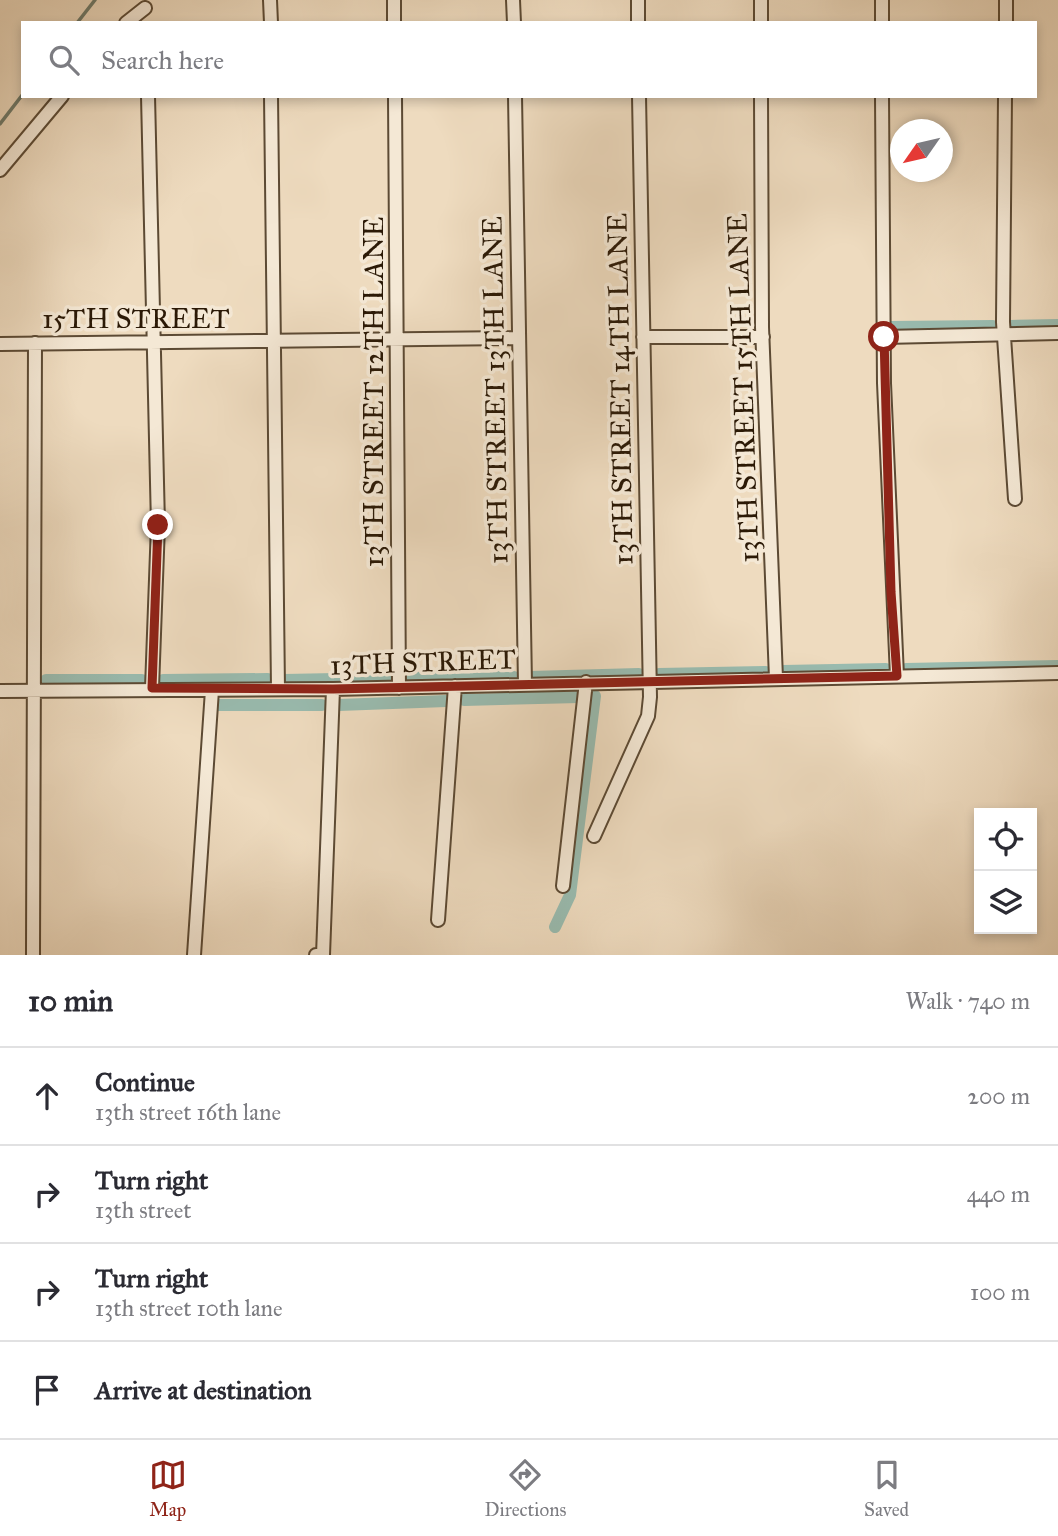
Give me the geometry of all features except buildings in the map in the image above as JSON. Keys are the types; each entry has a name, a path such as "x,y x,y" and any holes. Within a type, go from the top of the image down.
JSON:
{"street":[{"path":"271,0 271,21"},
{"path":"394,0 394,21"},
{"path":"513,0 514,21"},
{"path":"638,0 638,21"},
{"path":"761,0 761,21"},
{"path":"882,0 882,21"},
{"path":"1006,0 1006,21"},
{"path":"128,21 145,4"},
{"path":"0,170 60,98"},
{"path":"148,98 156,340 158,525 152,688"},
{"path":"271,98 278,690"},
{"name":"13TH STREET 12TH LANE","path":"395,98 400,688"},
{"name":"13TH STREET 13TH LANE","path":"515,98 525,684"},
{"name":"13TH STREET 14TH LANE","path":"594,836 648,716 639,98"},
{"name":"13TH STREET 15TH LANE","path":"761,98 763,337 776,678"},
{"path":"882,98 884,337 891,592 897,676"},
{"path":"1005,98 1004,335 1014,499"},
{"path":"884,337 1058,333"},
{"path":"643,337 763,337"},
{"name":"15TH STREET","path":"0,344 156,340 273,342 519,338"},
{"path":"33,955 35,343"},
{"name":"13TH STREET","path":"0,691 400,688 1058,673"},
{"path":"563,886 586,682"},
{"path":"438,919 455,686"},
{"path":"316,955 323,954 333,689"},
{"path":"194,955 212,690"}],"waterway":[{"path":"79,21 95,0"},
{"path":"0,124 21,97"},
{"path":"1010,326 1058,325"},
{"path":"890,327 993,326"},
{"path":"906,669 1058,666"},
{"path":"783,671 886,669"},
{"path":"659,674 766,672"},
{"path":"530,677 639,674"},
{"path":"410,678 514,677"},
{"path":"284,680 389,678"},
{"path":"163,680 268,679"},
{"path":"46,680 142,680"},
{"path":"555,927 570,895 595,696"},
{"path":"464,700 579,697"},
{"path":"339,705 446,701"},
{"path":"217,705 322,705"}],"route":[{"path":"158,525 152,688 400,688 897,676 891,592 884,337"}]}
